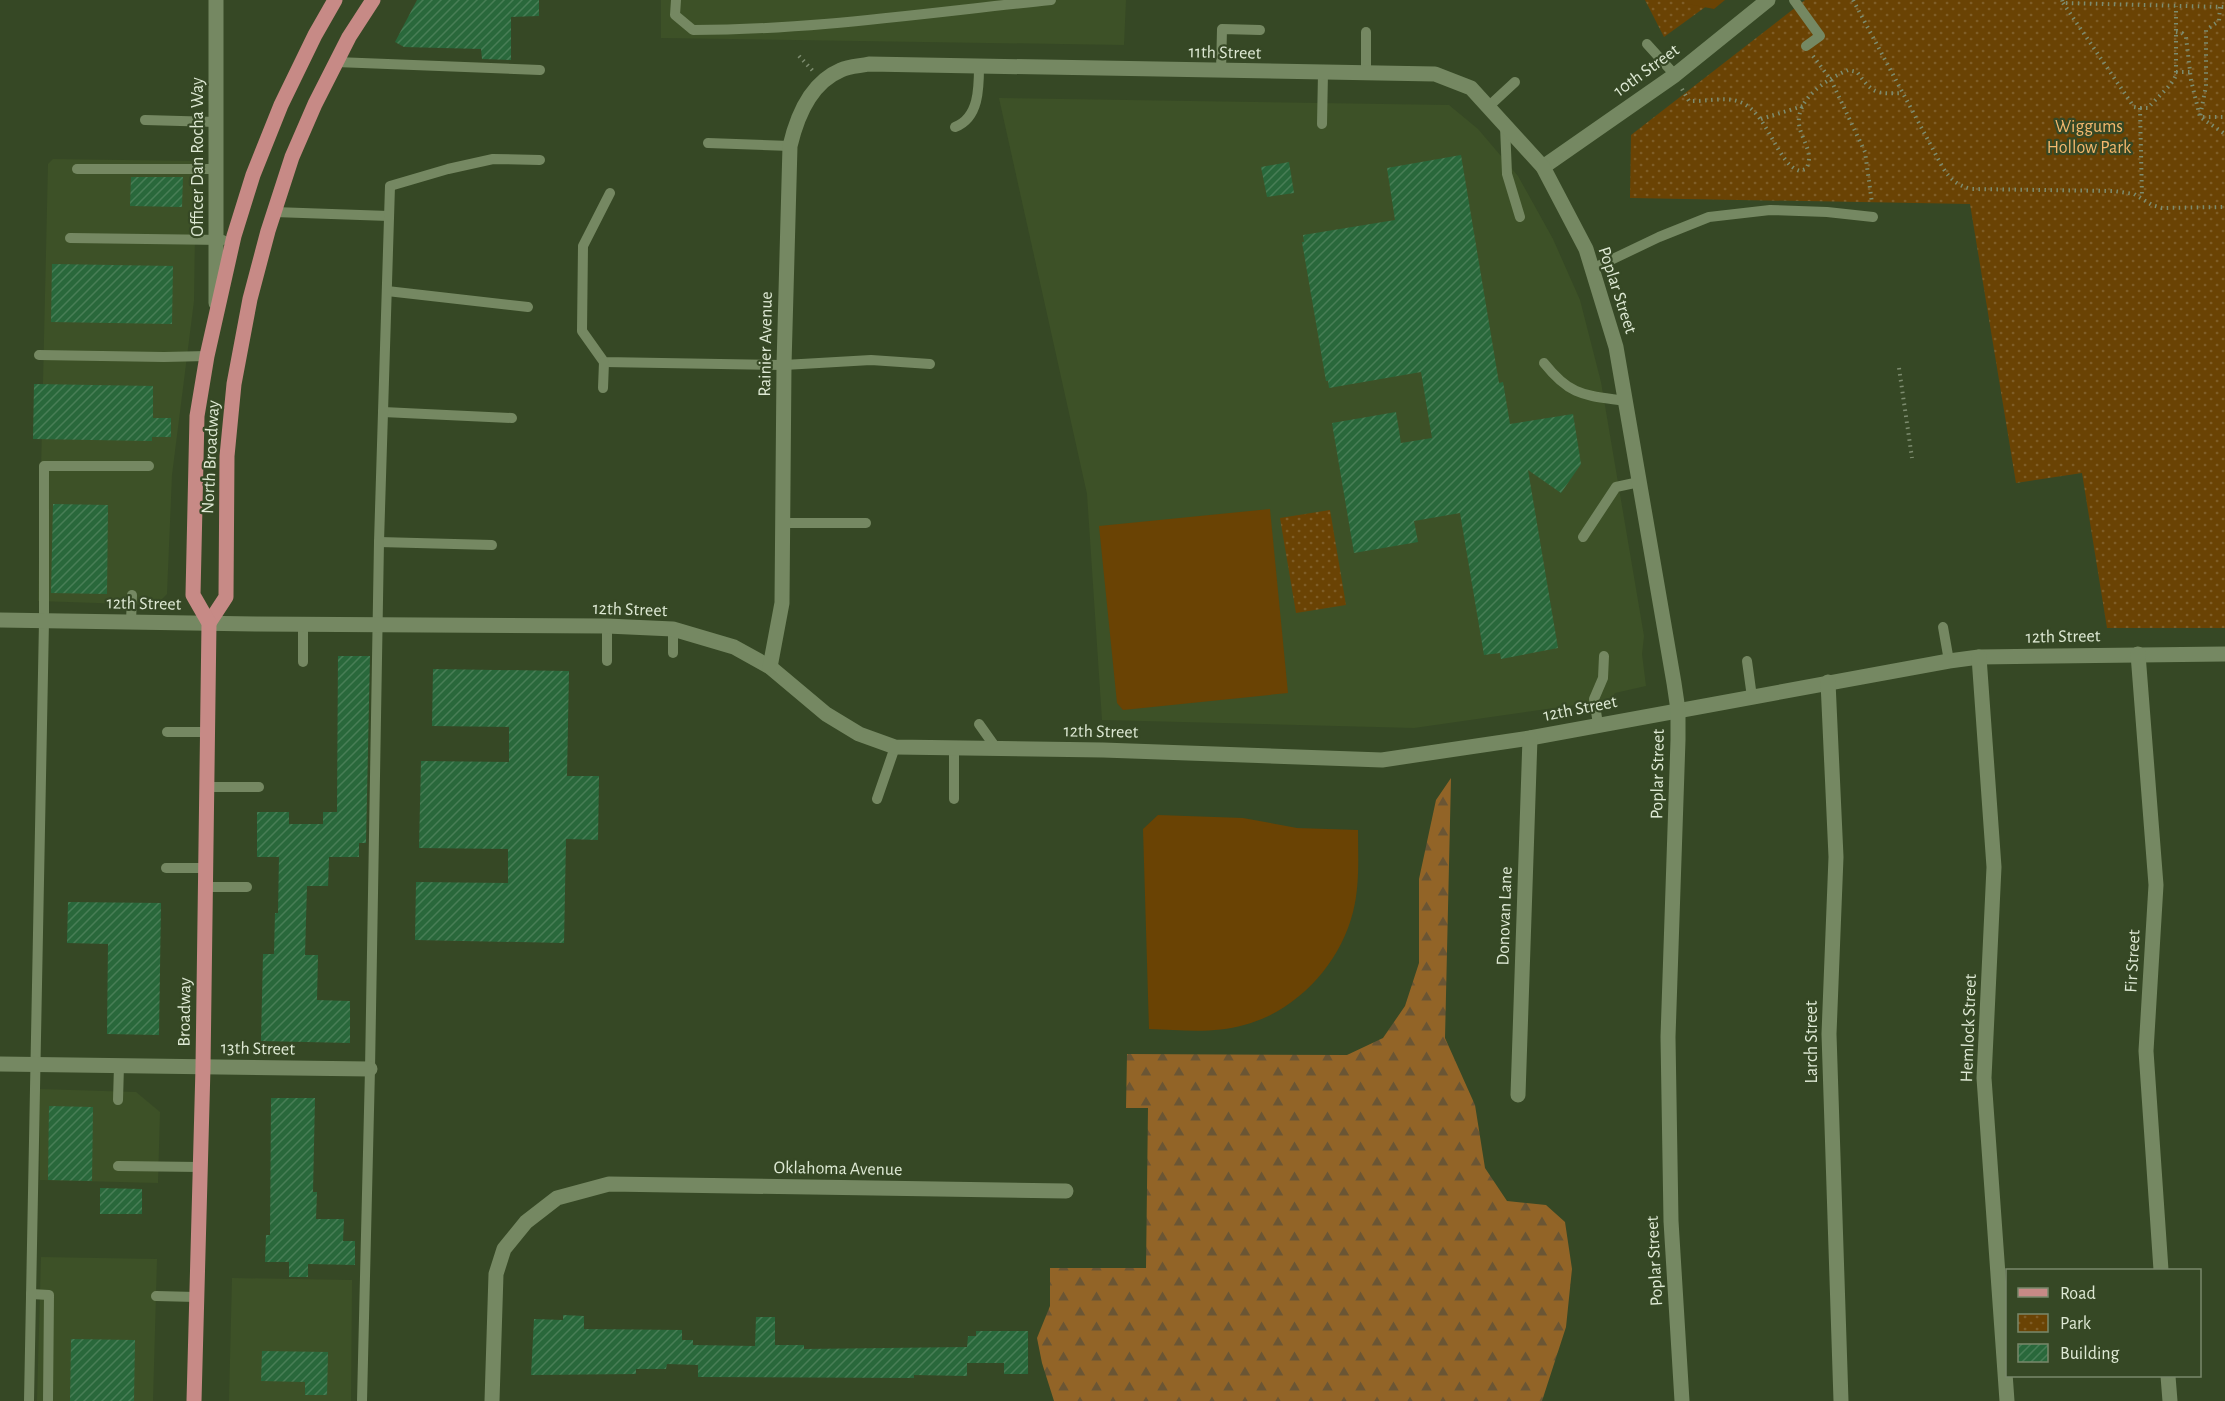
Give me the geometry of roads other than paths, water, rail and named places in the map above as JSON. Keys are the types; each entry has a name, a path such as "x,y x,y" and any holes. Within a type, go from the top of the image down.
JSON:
{"main road":[{"name":"North Broadway","path":"335,0 281,105 253,175 233,240 207,356 197,416 193,595 209,623 226,597 227,456 234,384 250,299 274,212 292,158 336,62 373,0"},
{"name":"Broadway","path":"194,1401 203,1067 209,623"}],"street":[{"name":"Officer Dan Rocha Way","path":"216,0 216,313"},
{"name":"10th Street","path":"1543,167 1675,75 1768,0"},
{"name":"11th Street","path":"869,64 1435,74 1471,88 1543,167"},
{"name":"Rainier Avenue","path":"770,667 782,603 784,365 790,146 796,120 808,99 822,82 842,70 869,64"},
{"name":"Poplar Street","path":"1543,167 1586,249 1616,347 1678,710 1668,1037 1671,1221 1682,1401"},
{"name":"12th Street","path":"0,620 673,629 734,647 770,667 834,719 859,734 896,747 1103,750 1382,760 1530,738 1828,682 1979,657 2225,654"},
{"name":"Fir Street","path":"2138,654 2156,885 2146,1052 2161,1269"},
{"name":"Hemlock Street","path":"1979,657 1994,867 1984,1078 2007,1401"},
{"name":"Larch Street","path":"1828,682 1836,857 1829,1034 1841,1401"},
{"name":"Donovan Lane","path":"1518,1095 1530,738"},
{"name":"13th Street","path":"0,1064 370,1070"},
{"name":"Oklahoma Avenue","path":"492,1401 496,1274 504,1249 526,1222 557,1198 609,1184 1066,1191"},
{"path":"2168,1377 2170,1401"}],"lane":[{"path":"676,0 675,15 693,30 730,30 856,22 1051,0"},
{"path":"1794,0 1820,36 1806,46"},
{"path":"1221,71 1222,29 1260,30"},
{"path":"1366,32 1366,73"},
{"path":"1647,44 1675,75"},
{"path":"336,62 540,70"},
{"path":"955,127 962,124 970,115 978,94 979,66"},
{"path":"1322,124 1323,73"},
{"path":"1488,107 1515,82"},
{"path":"145,120 216,122"},
{"path":"1505,126 1507,174 1520,217"},
{"path":"708,143 790,146"},
{"path":"362,1401 370,1070 367,888 378,624 390,186 493,159 540,160"},
{"path":"77,169 216,169"},
{"path":"603,388 604,362 582,331 583,246 610,193"},
{"path":"1592,269 1659,237 1709,218 1770,210 1827,212 1873,218"},
{"path":"274,212 389,216"},
{"path":"70,238 233,240"},
{"path":"387,291 528,307"},
{"path":"39,355 207,356"},
{"path":"604,362 784,365 871,360 930,363"},
{"path":"1544,363 1558,380 1577,393 1626,401"},
{"path":"383,412 512,418"},
{"path":"29,1401 44,621 44,465 149,466"},
{"path":"1583,537 1616,487 1640,482"},
{"path":"783,523 866,524"},
{"path":"379,542 492,545"},
{"path":"131,622 132,595"},
{"path":"303,624 303,662"},
{"path":"607,627 608,661"},
{"path":"1943,627 1948,661"},
{"path":"673,629 673,653"},
{"path":"1598,724 1594,699 1603,678 1604,656"},
{"path":"1747,661 1752,697"},
{"path":"979,724 996,748"},
{"path":"167,732 207,732"},
{"path":"878,799 896,747"},
{"path":"954,747 954,799"},
{"path":"207,787 259,787"},
{"path":"166,868 205,868"},
{"path":"206,887 246,887"},
{"path":"118,1100 119,1066"},
{"path":"118,1166 200,1167"},
{"path":"31,1294 49,1295 48,1401"},
{"path":"156,1296 196,1297"}],"park label":[{"name":"Wiggums Hollow Park","path":"2089,136"}]}
